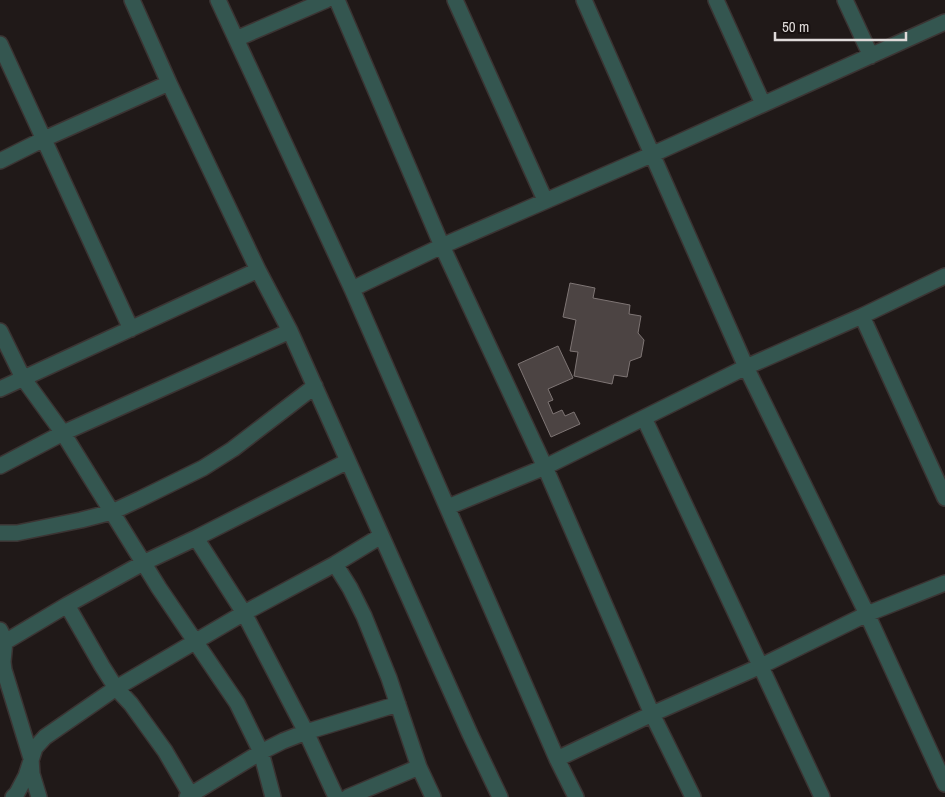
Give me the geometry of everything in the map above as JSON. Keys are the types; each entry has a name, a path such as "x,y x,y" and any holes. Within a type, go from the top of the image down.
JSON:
{"street":[{"path":"132,0 169,83 258,270 290,331 500,797"},
{"path":"218,0 352,289 557,758 576,797"},
{"path":"236,39 326,0"},
{"path":"337,0 442,246 546,467 652,714 693,797"},
{"path":"455,0 545,200"},
{"path":"584,0 746,367 867,614 945,784"},
{"path":"716,0 763,104"},
{"path":"845,0 871,56"},
{"path":"352,289 442,246 651,155 945,22"},
{"path":"0,44 131,328"},
{"path":"0,160 169,83"},
{"path":"0,389 258,270"},
{"path":"448,507 546,467 746,367 862,316 945,276"},
{"path":"862,316 945,498"},
{"path":"0,331 23,378 63,434 143,564 236,703 261,752 273,797"},
{"path":"0,466 63,434 290,331"},
{"path":"0,533 17,533 112,512 203,468 233,449 315,386"},
{"path":"644,418 822,797"},
{"path":"40,797 32,774 31,758 4,670 2,639 143,564 348,461"},
{"path":"13,797 26,776 35,748 45,737 116,688 381,536"},
{"path":"196,538 244,613 306,732 336,797"},
{"path":"335,564 364,616 389,678 419,767 433,797"},
{"path":"557,758 761,666 867,614 945,583"},
{"path":"67,605 116,688 131,704 165,751 190,796 261,752 283,741 306,732 398,704"},
{"path":"348,797 419,767"}],"building":[{"path":"570,283 595,288 593,298 630,305 629,314 641,316 638,333 644,340 641,357 630,361 627,377 614,375 612,384 574,376 578,352 570,351 576,320 563,317"},
{"path":"558,346 573,378 548,389 553,400 548,402 553,414 562,410 565,416 574,412 580,424 551,437 518,364"}]}
